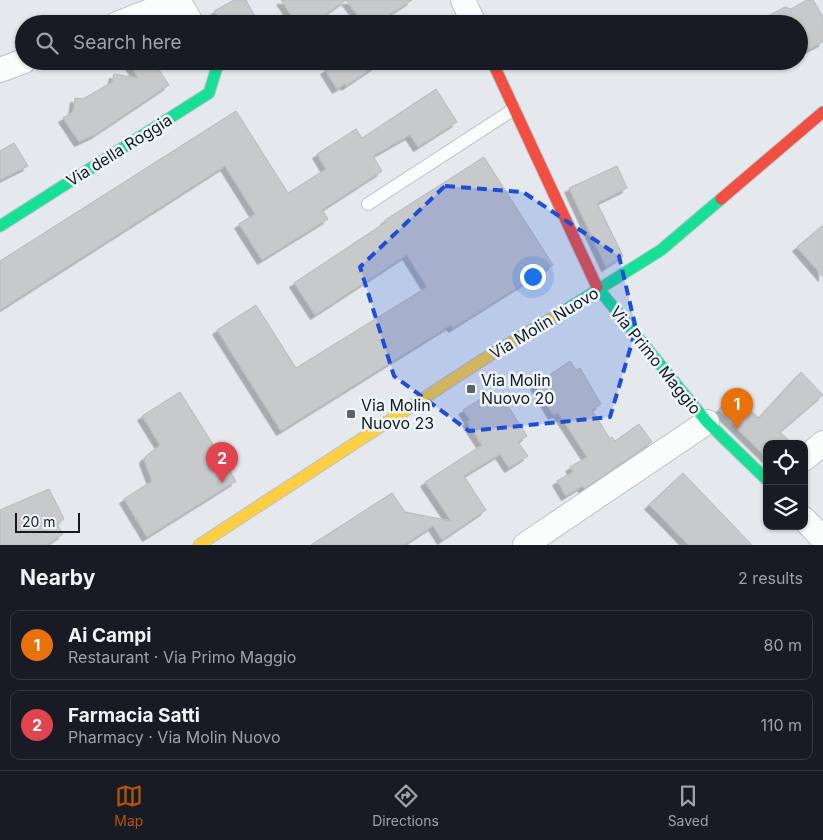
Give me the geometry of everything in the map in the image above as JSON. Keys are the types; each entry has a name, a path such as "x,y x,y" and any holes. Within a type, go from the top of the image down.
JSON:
{"street":[{"path":"140,15 178,0 187,15"},
{"path":"463,0 470,15"},
{"path":"0,70 15,64"},
{"name":"Via della Roggia","path":"0,226 209,93 216,70"},
{"name":"Via Primo Maggio","path":"496,70 599,290 707,422 763,476"},
{"name":"Via Molin Nuovo","path":"198,545 490,355 599,290 661,250 823,112"},
{"path":"525,545 707,422"},
{"path":"808,456 823,443"},
{"path":"808,523 823,539"}],"lane":[{"path":"368,204 514,109"}],"highlighted area":[{"path":"445,186 523,192 619,256 636,329 610,417 469,431 394,376 360,267"}],"building":[{"path":"234,0 246,0 254,15 216,15 214,11"},
{"path":"281,0 346,0 325,15 291,15"},
{"path":"346,0 412,0 389,15 357,15"},
{"path":"807,0 813,0 823,17 823,42 808,50 808,15 770,15 785,7 791,9"},
{"path":"133,70 159,70 169,85 96,134 79,142 63,118 73,112 75,98 83,99 112,82 114,74 138,78"},
{"path":"325,70 370,70 346,86 345,84 337,89"},
{"path":"436,89 457,122 418,147 410,135 373,156 382,171 322,210 328,219 262,260 239,224 255,214 225,166 0,310 0,261 236,111 288,193 326,169 317,154 356,129 362,138"},
{"path":"14,143 28,166 0,180 0,151"},
{"path":"484,157 553,265 453,328 451,325 281,431 217,330 256,305 296,368 427,287 407,255 315,315 294,283 386,222 385,220"},
{"path":"617,166 627,188 597,203 623,256 606,267 569,188"},
{"path":"823,225 823,277 797,247"},
{"path":"570,361 576,370 580,368 601,404 592,410 610,439 612,437 615,441 639,424 652,442 584,489 582,486 566,496 557,481 573,472 570,467 587,457 558,413 553,415 535,385"},
{"path":"801,372 823,395 780,432 789,440 763,440 763,454 718,410 734,396 759,418"},
{"path":"180,392 236,481 147,537 124,499 152,481 144,460 145,457 160,445 142,416"},
{"path":"482,398 489,407 503,398 527,436 518,442 528,456 509,468 500,454 464,476 486,510 442,540 433,526 404,545 311,545 392,493 405,512 451,521 425,482 482,445 467,422 470,420 463,410"},
{"path":"683,473 752,545 688,545 649,505"},
{"path":"49,489 64,519 57,524 63,534 47,545 0,545 0,510"}],"traffic: fast":[{"path":"0,226 209,93 216,70"},
{"path":"564,311 661,250 721,199"},
{"path":"597,287 707,422 763,476"}],"traffic: slow":[{"path":"199,545 490,355 564,311"}],"traffic: jam":[{"path":"496,70 597,287"},
{"path":"721,199 823,112"}],"place":[{"name":"Via Molin Nuovo 20","path":"471,389"},
{"name":"Via Molin Nuovo 23","path":"351,414"},
{"name":"Ai Campi","path":"737,429"},
{"name":"Farmacia Satti","path":"222,483"}]}
